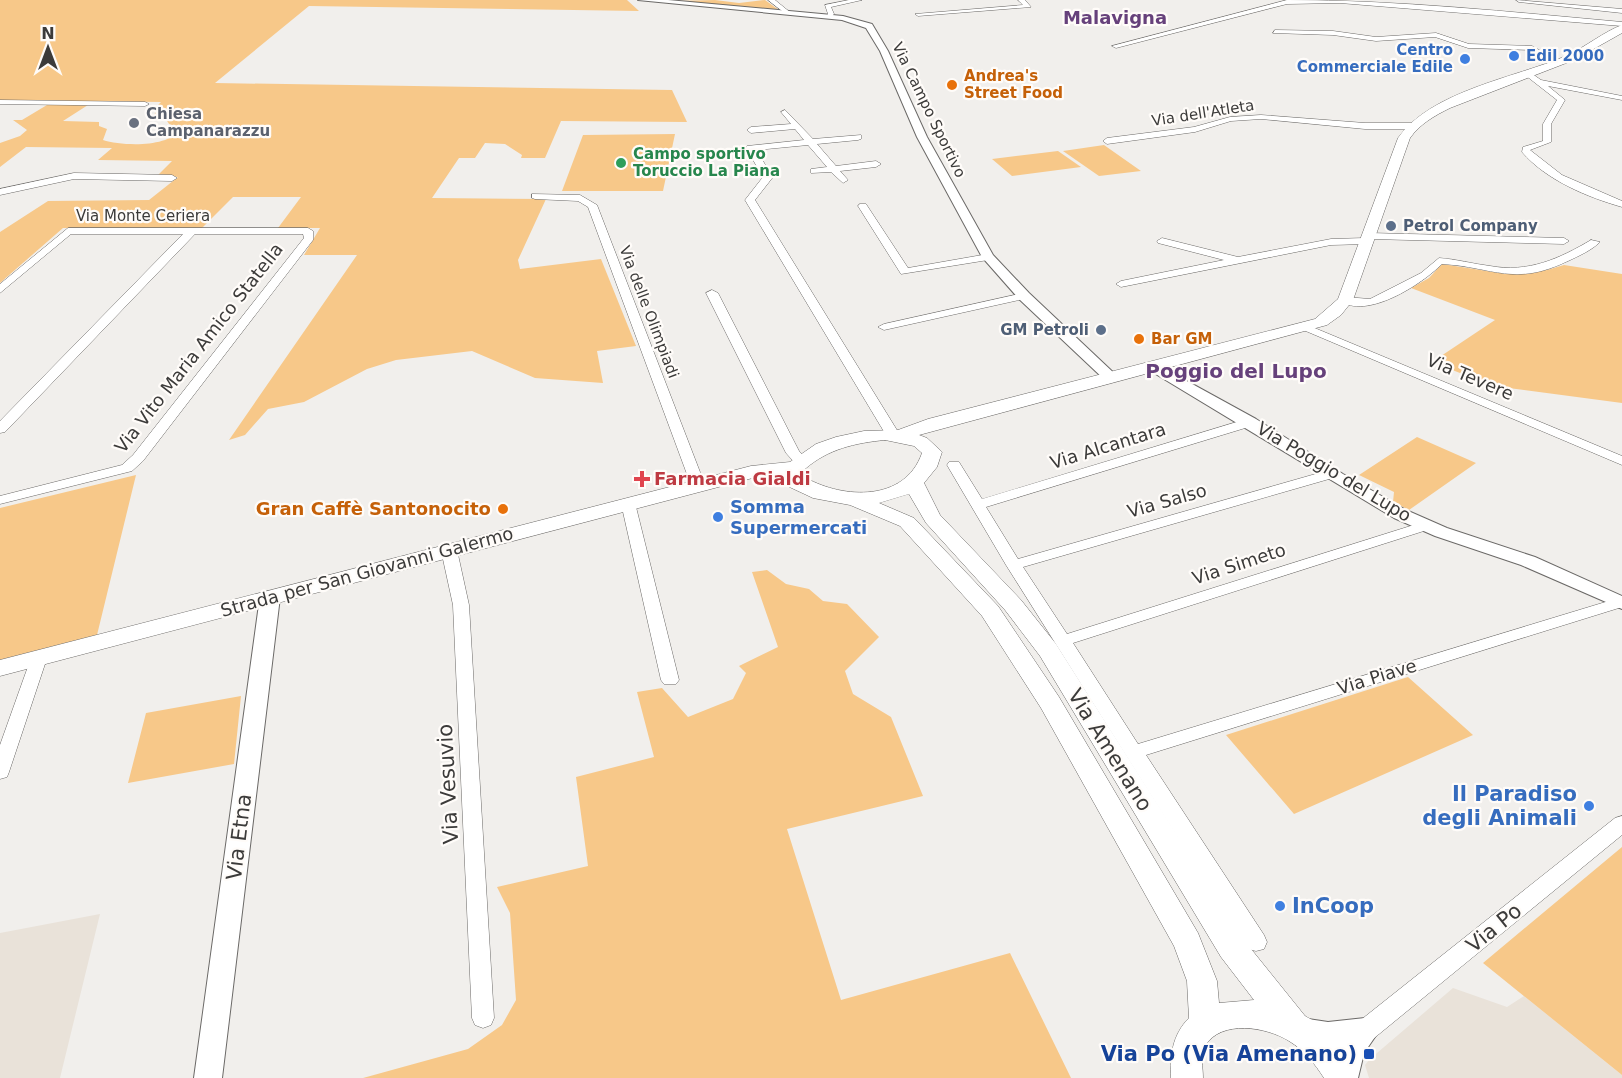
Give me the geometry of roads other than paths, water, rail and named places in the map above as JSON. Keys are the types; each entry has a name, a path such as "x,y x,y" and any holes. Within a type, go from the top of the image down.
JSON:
{"main road":[{"path":"935,423 927,434 927,444 932,452 931,461 925,474 915,484 856,500 828,496 809,490 797,468 832,445 867,437 898,435 935,423 1321,322 1335,312 1345,300 1404,138 1412,126 1434,111 1533,77 1556,62 1598,44 1622,26"},
{"path":"898,435 927,444"},
{"name":"Strada per San Giovanni Galermo","path":"0,668 734,476 797,468"},
{"name":"Via Amenano","path":"915,484 923,506 933,519 1013,605 1048,650 1232,948 1297,1028 1332,1060 1343,1078"},
{"name":"Via Amenano","path":"856,500 908,522 990,611 1021,656 1187,942 1202,981 1205,1024"},
{"path":"1187,1078 1187,1053 1194,1037 1205,1024 1220,1016 1255,1013 1297,1028"}],"street":[{"name":"Via Campo Sportivo","path":"642,0 828,16 869,26 884,51 922,137 988,256 1024,296 1111,378"},
{"path":"771,0 788,13"},
{"path":"828,16 831,14 826,6 859,0"},
{"path":"918,14 1028,7 1021,0"},
{"path":"1519,0 1622,11"},
{"path":"1116,46 1287,2 1340,1 1601,19 1622,18"},
{"path":"1488,4 1601,19 1622,26"},
{"path":"1275,32 1333,33 1376,39 1436,35 1468,46 1529,48 1556,62"},
{"path":"1533,77 1622,98"},
{"path":"1533,77 1560,100 1547,124 1547,142 1526,149 1526,152 1538,165 1570,183 1622,204"},
{"path":"0,102 146,104"},
{"path":"784,112 843,180"},
{"name":"Via dell'Atleta","path":"1107,141 1195,129 1230,119 1261,117 1365,126 1412,126"},
{"path":"751,130 798,126"},
{"path":"858,137 750,148 768,177 750,200 898,435"},
{"path":"814,171 876,165"},
{"path":"0,192 74,176 172,178"},
{"name":"Via delle Olimpiadi","path":"535,196 580,198 592,205 699,485"},
{"path":"863,206 905,272 988,256"},
{"name":"Via Monte Ceriera","path":"0,290 68,231 308,231"},
{"path":"0,429 192,231"},
{"name":"Via Vito Maria Amico Statella","path":"0,500 127,468 138,458 309,238 308,231"},
{"path":"1121,284 1331,242 1368,239 1564,241"},
{"path":"1162,241 1238,261"},
{"path":"1345,300 1372,303 1425,275 1439,261 1501,272 1540,268 1560,263 1595,242"},
{"path":"712,293 793,453 797,468"},
{"path":"884,327 1024,296"},
{"name":"Via Tevere","path":"1305,327 1622,461"},
{"name":"Via Poggio del Lupo","path":"1154,367 1177,383 1250,422 1331,474 1400,514 1425,526 1528,561 1621,603"},
{"name":"Via Alcantara","path":"977,505 1250,422"},
{"path":"954,465 1014,565 1065,640 1256,942"},
{"name":"Via Salso","path":"1014,565 1331,474"},
{"path":"628,503 670,680"},
{"name":"Via Simeto","path":"1065,640 1425,526"},
{"name":"Via Vesuvio","path":"449,550 461,605 483,1018"},
{"name":"Via Etna","path":"208,1078 270,597"},
{"name":"Via Piave","path":"1134,752 1621,603"},
{"path":"0,772 39,658"},
{"name":"Via Po","path":"1365,1031 1622,824"},
{"path":"1297,1028 1328,1035 1365,1031"},
{"path":"1343,1078 1352,1047 1365,1031"}],"place":[{"name":"Edil 2000","path":"1514,56"},
{"name":"Centro Commerciale Edile","path":"1465,59"},
{"name":"Andrea's Street Food","path":"952,85"},
{"name":"Chiesa Campanarazzu","path":"134,123"},
{"name":"Campo sportivo Toruccio La Piana","path":"621,163"},
{"name":"Petrol Company","path":"1391,226"},
{"name":"GM Petroli","path":"1101,330"},
{"name":"Bar GM","path":"1139,339"},
{"name":"Farmacia Gialdi","path":"642,479"},
{"name":"Gran Caffè Santonocito","path":"503,509"},
{"name":"Somma Supermercati","path":"718,517"},
{"name":"Il Paradiso degli Animali","path":"1589,806"},
{"name":"InCoop","path":"1280,906"},
{"name":"Via Po (Via Amenano)","path":"1369,1054"}],"district":[{"name":"Malavigna","path":"1115,18"},
{"name":"Poggio del Lupo","path":"1236,371"}]}
